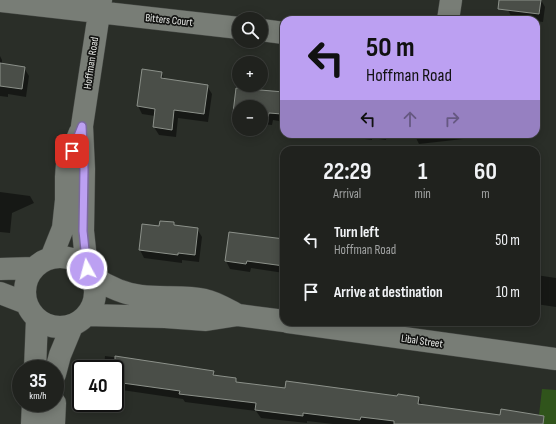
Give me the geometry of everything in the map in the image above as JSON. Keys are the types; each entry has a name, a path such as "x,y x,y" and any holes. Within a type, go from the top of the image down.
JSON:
{"street":[{"path":"449,16 451,0"},
{"name":"Bitters Court","path":"0,1 100,6 232,27"},
{"name":"Hoffman Road","path":"90,273 83,231 84,169 82,126 100,6"},
{"path":"268,31 280,32"},
{"name":"Hoffman Road","path":"42,263 63,228 66,200 67,164 82,126"},
{"path":"0,268 42,263 61,256 80,262 90,273 110,288 139,296 170,296 206,300 238,315"},
{"path":"35,360 32,311 24,294 28,276 42,263"},
{"path":"59,360 79,321 92,307 95,297 95,287 90,273"},
{"path":"0,292 32,311 44,324 62,328 79,321 166,317 206,320 238,315 280,320"},
{"name":"Libal Street","path":"317,326 556,359"},
{"path":"32,424 33,412"},
{"path":"54,412 54,424"}],"green space":[{"path":"542,389 556,390 556,424 538,424"}],"building":[{"path":"499,0 541,0 539,14 498,9"},
{"path":"0,63 25,67 22,89 0,86"},
{"path":"142,69 162,72 161,78 208,85 204,114 174,110 172,130 153,127 155,109 137,106"},
{"path":"236,92 280,92 280,114 269,113 268,117 268,100 235,100"},
{"path":"160,221 174,222 174,225 198,228 195,255 178,253 178,255 139,250 142,224 159,226"},
{"path":"229,232 280,238 280,265 247,261 246,264 225,261"},
{"path":"115,356 214,371 213,375 236,378 236,382 285,388 286,381 397,396 398,394 419,397 418,404 500,415 501,409 544,416 543,424 394,424 394,421 361,417 360,420 303,413 303,416 255,410 256,403 179,394 180,391 124,383 124,360 115,360"}],"route":[{"path":"72,151 82,126 84,169 83,231 87,269"}]}
